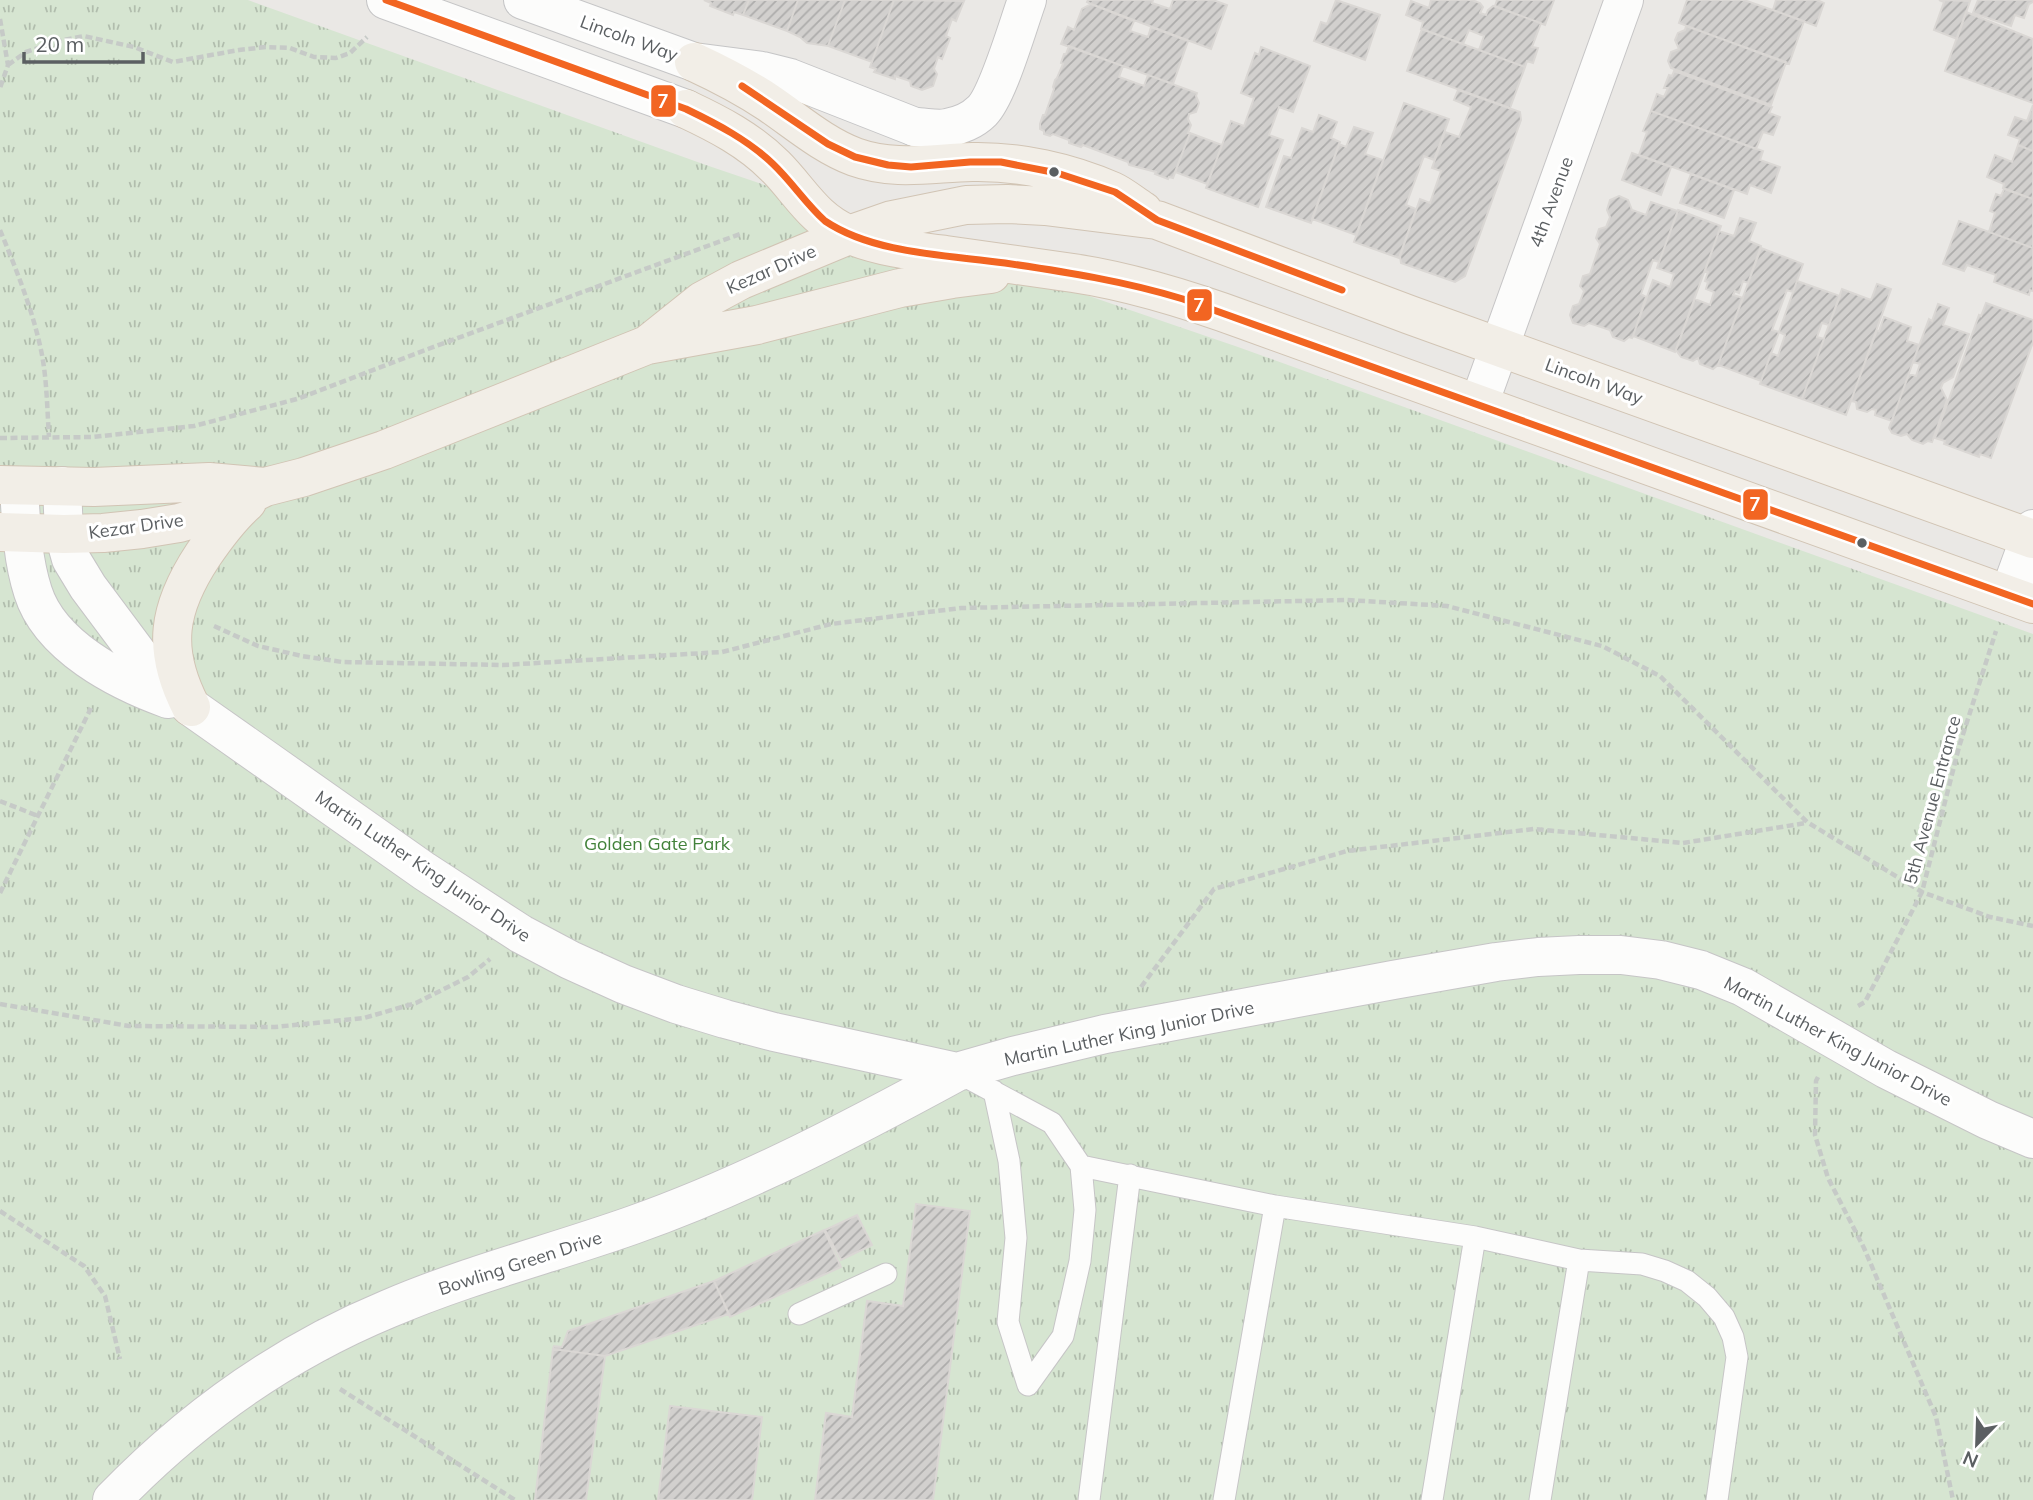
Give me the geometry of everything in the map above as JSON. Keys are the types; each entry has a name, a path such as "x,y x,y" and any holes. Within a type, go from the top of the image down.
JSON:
{"main road":[{"path":"694,62 735,82 828,144 855,157 900,166 1001,162 1030,167 1115,192 1157,220"},
{"path":"686,109 720,125 751,145 775,166 813,212 849,235 903,249 1121,281 1174,295 1479,404 2013,608"},
{"name":"Kezar Drive","path":"647,345 702,301 731,285 849,235 892,220 966,205 1045,206 1157,220"},
{"name":"Lincoln Way","path":"1157,220 1499,347 2032,535"},
{"name":"Kezar Drive","path":"11,532 64,534 142,529 179,523 210,514 265,487 314,474 374,453 647,345 757,325 900,288 952,279 1038,271 1077,273"},
{"name":"Kezar Drive","path":"10,486 94,487 209,482 265,487"},
{"path":"191,707 174,665 173,624 177,603 184,585 210,544 244,504 265,487"}],"street":[{"path":"386,0 426,7 686,109"},
{"name":"Lincoln Way","path":"523,0 694,62 762,71 790,78 915,127 945,129 980,114 986,106 1027,0"},
{"name":"4th Avenue","path":"1479,404 1624,0"},
{"name":"Martin Luther King Junior Drive","path":"10,486 11,532 24,559 33,595 43,614 62,638 83,656 109,672 191,707"},
{"name":"Martin Luther King Junior Drive","path":"62,486 64,534 71,559 95,598 144,662 191,707 424,871 521,934 623,984 724,1019 957,1072 1105,1034 1496,962 1579,955 1621,956 1661,960 1701,970 1743,987 1927,1091 2033,1139"},
{"path":"2013,608 2032,535"},
{"name":"Bowling Green Drive","path":"112,1500 150,1461 208,1412 260,1376 342,1330 438,1289 634,1225 741,1181 798,1156 957,1072"}],"lane":[{"path":"957,1072 994,1091 1052,1123 1081,1166 1085,1210 1080,1261 1063,1336 1028,1385 1008,1322 1016,1238 1009,1161 994,1091"},
{"path":"1081,1166 1275,1206 1475,1237 1579,1260 1642,1264 1687,1281 1707,1297 1724,1317 1733,1337 1737,1356 1717,1500"},
{"path":"1089,1500 1130,1175"},
{"path":"1224,1500 1275,1206"},
{"path":"1432,1500 1475,1237"},
{"path":"1540,1500 1579,1260"},
{"path":"799,1314 886,1274"}],"path":[{"path":"0,19 8,65 0,88"},
{"path":"8,65 26,52 58,41 84,37 134,47 173,62 266,47 290,48 314,57 337,58 350,52 368,37"},
{"path":"0,230 25,290 41,350 47,391 49,437"},
{"path":"0,438 93,437 194,426 298,399 752,230"},
{"path":"177,603 227,632 258,646 302,656 342,662 503,666 722,652 831,624 961,608 1347,600 1447,606 1602,646 1660,676 1807,822 1922,892 1990,918 2033,926"},
{"name":"5th Avenue Entrance","path":"1854,1008 1865,1002 1922,892 1959,747 2013,608"},
{"path":"0,892 109,672"},
{"path":"0,801 38,816"},
{"path":"1105,1034 1214,889 1347,850 1534,829 1683,842 1807,822"},
{"path":"0,1004 129,1026 275,1027 363,1018 416,1003 468,977 521,934"},
{"path":"1819,1074 1816,1081 1815,1135 1828,1178 1864,1248 1936,1417 1953,1500"},
{"path":"0,1211 84,1266 105,1296 120,1359"},
{"path":"340,1389 515,1500"}],"green space":[{"name":"Golden Gate Park","path":"0,0 248,0 703,164 1238,347 2033,634 2033,1500 0,1500"}],"building":[{"path":"704,0 749,0 743,15 734,12 733,15 710,6 711,3"},
{"path":"749,0 798,0 787,31 743,15"},
{"path":"798,0 845,0 828,46 807,43 787,31"},
{"path":"845,0 894,0 872,62 828,46"},
{"path":"894,0 964,1 956,21 952,19 946,36 950,38 942,59 938,57 933,86 922,90 911,86 910,81 874,72 876,69 870,67"},
{"path":"1088,0 1153,0 1152,3 1170,9 1173,0 1213,0 1227,5 1211,49 1091,4"},
{"path":"1336,0 1380,15 1365,60 1314,41 1321,22 1327,24"},
{"path":"1431,0 1472,0 1480,3 1483,7 1480,13 1486,15 1493,6 1541,23 1532,47 1538,48 1533,63 1527,61 1525,67 1479,50 1484,36 1469,30 1463,44 1421,29 1423,22 1406,15 1411,1 1429,8"},
{"path":"1497,0 1554,0 1545,25 1495,6"},
{"path":"1687,0 1744,0 1804,21 1789,64 1679,23"},
{"path":"1776,0 1817,0 1824,3 1816,26 1773,10"},
{"path":"1939,0 1970,1 1957,39 1934,30 1944,2"},
{"path":"1978,0 2033,2 2029,4 2024,18 2015,15 2011,26 1973,13"},
{"path":"1091,4 1134,21 1130,31 1148,37 1151,27 1188,41 1173,84 1061,44 1068,27 1074,30 1082,9"},
{"path":"1966,12 2033,39 2033,103 1945,71"},
{"path":"1686,26 1786,62 1771,105 1671,68 1668,61 1671,52 1679,49 1675,40"},
{"path":"1422,29 1525,67 1510,108 1407,71"},
{"path":"1069,46 1123,66 1119,77 1144,86 1148,75 1197,93 1199,103 1196,112 1189,114 1190,133 1173,178 1168,179 1155,174 1156,172 1129,165 1128,162 1083,145 1081,147 1069,143 1069,140 1053,134 1044,134 1040,129"},
{"path":"1261,47 1310,66 1293,112 1279,107 1269,135 1283,140 1258,207 1206,188 1231,121 1244,126 1254,98 1241,93 1255,53 1259,55"},
{"path":"1674,71 1772,107 1769,113 1780,117 1773,135 1763,132 1756,149 1651,111 1657,94 1664,97 1669,75 1672,76"},
{"path":"1458,90 1520,112 1521,120 1465,276 1455,282 1401,263 1400,256 1420,199 1430,203 1441,171 1432,168 1445,132 1459,137 1471,107 1454,100"},
{"path":"1404,103 1449,119 1434,160 1424,156 1406,205 1416,209 1399,258 1354,242"},
{"path":"2033,105 2033,151 2018,145 2020,139 2008,135 2015,117 2027,121"},
{"path":"1651,111 1763,151 1760,160 1780,167 1771,193 1750,185 1747,194 1639,155 1647,132 1643,131"},
{"path":"1319,115 1337,122 1331,138 1340,142 1311,223 1266,207 1284,156 1291,158 1302,128 1313,132"},
{"path":"1354,127 1373,133 1365,154 1383,160 1356,235 1312,219 1339,144 1346,147"},
{"path":"1190,133 1222,145 1207,184 1175,172"},
{"path":"2018,145 2033,151 2033,199 2003,188 2004,184 1987,177 1995,155 2012,162"},
{"path":"1632,153 1671,167 1661,195 1622,180"},
{"path":"1691,174 1734,190 1724,218 1680,203"},
{"path":"2004,189 2033,199 2033,248 1989,232 1995,213 1990,211 1996,194 2001,196"},
{"path":"1619,196 1628,200 1632,210 1646,215 1651,202 1678,211 1659,262 1653,260 1641,294 1646,297 1633,336 1624,341 1613,337 1610,330 1589,323 1584,326 1573,323 1570,315 1573,306 1579,304 1584,291 1580,286 1583,276 1590,274 1600,244 1596,238 1599,229 1606,227 1610,217 1607,210 1610,200"},
{"path":"1678,210 1721,226 1675,352 1633,336 1653,280 1670,287 1674,274 1657,268"},
{"path":"1740,218 1756,223 1749,241 1761,246 1748,283 1743,281 1739,293 1735,291 1733,295 1743,298 1718,365 1713,369 1700,364 1698,358 1693,361 1681,357 1676,350 1695,299 1710,305 1714,292 1706,289 1708,272 1705,271 1719,231 1734,236"},
{"path":"1959,221 2033,248 2033,291 2030,290 2029,295 1994,282 1996,275 1967,265 1964,271 1943,264"},
{"path":"1761,248 1803,264 1793,292 1787,290 1772,330 1779,332 1761,381 1718,365"},
{"path":"1797,281 1840,296 1829,325 1822,323 1817,337 1824,339 1802,399 1760,384 1771,353 1778,356 1785,335 1779,332"},
{"path":"1877,284 1891,289 1846,415 1802,399 1842,289 1871,300"},
{"path":"1986,303 2033,320 2033,342 1991,458 1980,454 1979,457 1935,438 1979,315 1981,316"},
{"path":"1938,304 1949,308 1943,325 1969,334 1953,377 1943,383 1941,388 1947,400 1932,442 1923,444 1912,440 1907,434 1901,436 1892,433 1889,428 1909,374 1916,376 1920,364 1913,362 1929,319 1932,321"},
{"path":"1884,317 1911,327 1907,341 1919,345 1892,421 1875,415 1876,410 1867,412 1857,409 1856,402 1851,401"},
{"path":"916,1204 970,1211 933,1500 815,1500 826,1413 852,1417 867,1301 903,1306"},
{"path":"857,1215 872,1245 841,1260 825,1230"},
{"path":"824,1230 841,1267 730,1317 714,1281"},
{"path":"714,1281 729,1314 605,1356 553,1349 554,1346 562,1347 568,1331"},
{"path":"553,1349 605,1356 586,1500 535,1500"},
{"path":"670,1406 762,1417 752,1500 658,1500"}],"transit line":[{"name":"7","path":"386,0 698,115 732,133 763,155 825,221 844,232 888,247 1095,278 1183,299 2033,604"},
{"name":"7","path":"742,86 828,144 855,157 911,167 1001,162 1057,173 1115,192 1157,220 1342,290"}]}
